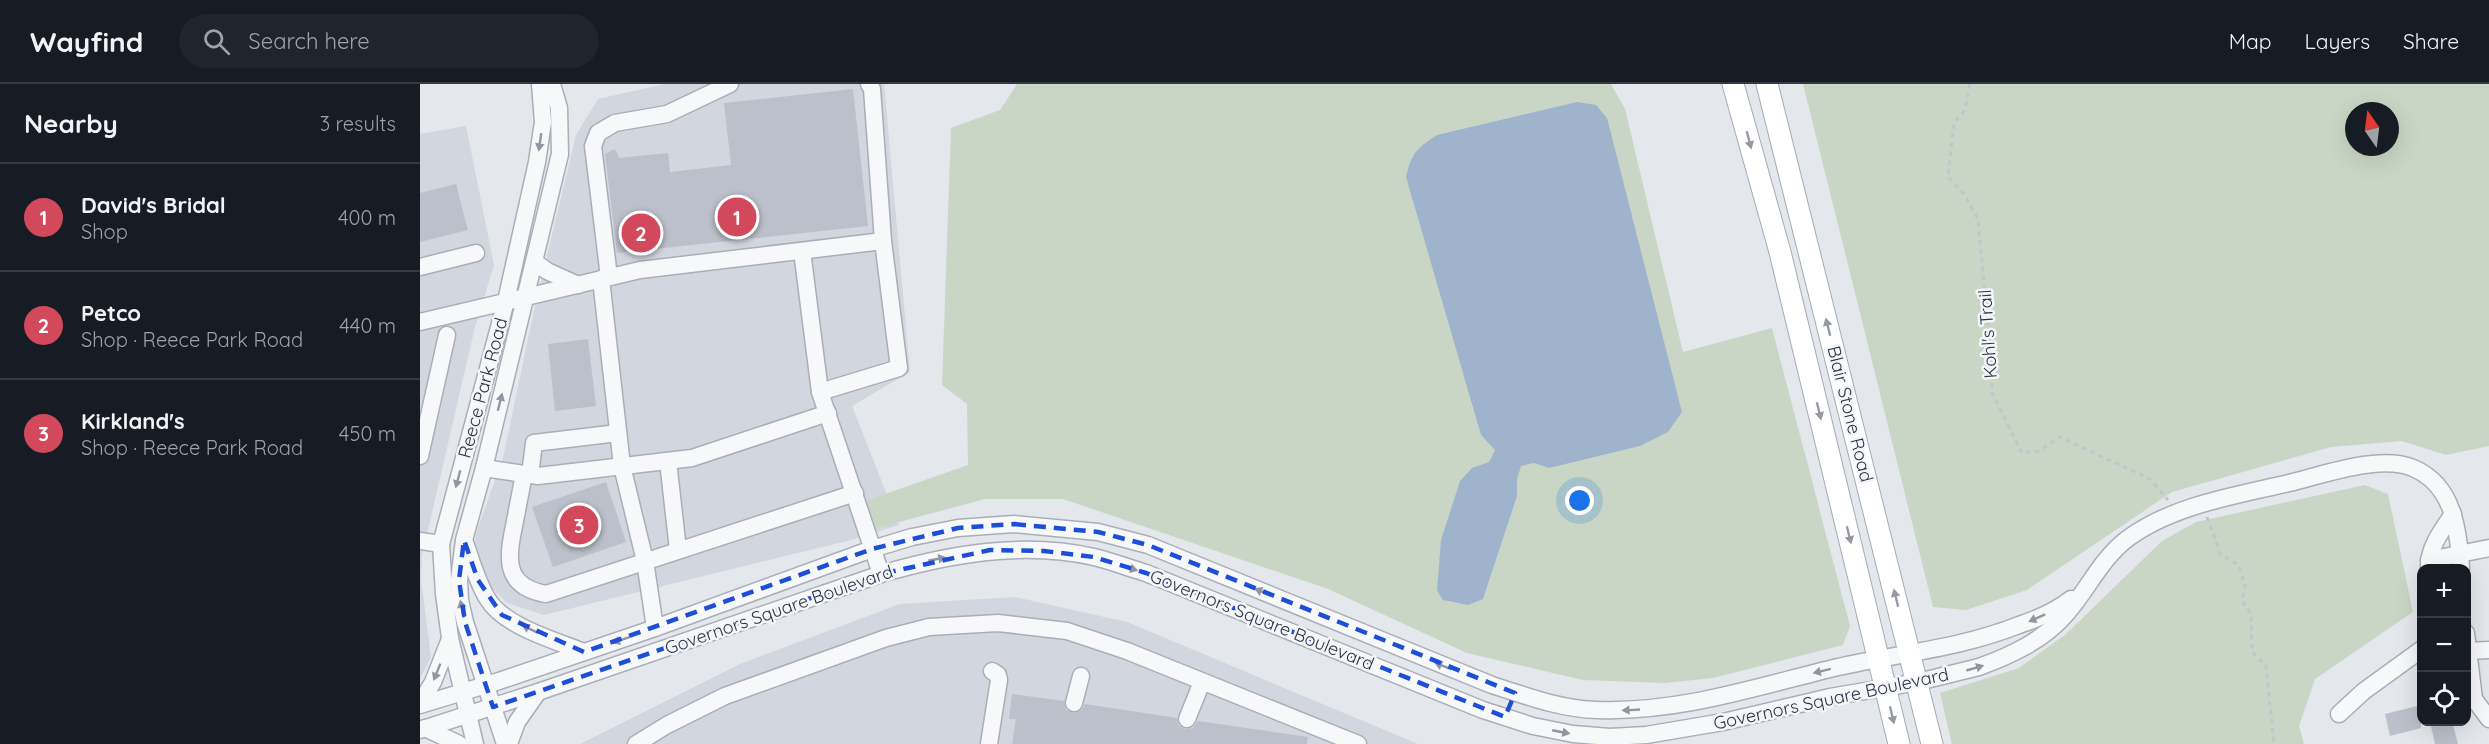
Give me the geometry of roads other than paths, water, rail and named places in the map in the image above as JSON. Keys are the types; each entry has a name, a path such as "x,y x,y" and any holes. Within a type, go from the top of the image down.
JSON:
{"main road":[{"name":"Blair Stone Road","path":"1733,84 1780,252 1899,744"},
{"name":"Blair Stone Road","path":"1767,84 1932,744"}],"street":[{"name":"Reece Park Road","path":"476,744 461,692 450,638 441,544 506,301 540,145 543,122 540,84"},
{"name":"Reece Park Road","path":"507,744 465,622 460,600 459,580 464,540 484,468 560,154 559,108 552,84"},
{"path":"655,628 645,561 622,466 593,146 598,133 615,123 667,114 730,84"},
{"path":"820,392 899,368 883,241 872,89 869,84"},
{"path":"420,322 639,270 883,241"},
{"path":"802,251 820,392 880,574"},
{"path":"420,267 476,253"},
{"path":"535,262 546,271 578,285"},
{"path":"420,456 447,335"},
{"path":"484,468 527,474 692,458 828,413"},
{"path":"618,433 534,443 508,558 514,578 532,592 546,594 855,493"},
{"path":"668,461 678,550"},
{"name":"Governors Square Boulevard","path":"422,729 538,692 880,574 936,558 990,550 1044,551 1094,557 1146,573 1504,717 1533,726 1574,734 1646,735 1723,722 1918,682 1979,667 2007,657 2031,644 2067,613 2111,553 2127,539 2146,527 2222,498 2381,463 2413,468 2431,480 2450,506"},
{"path":"2450,506 2460,562"},
{"path":"2450,506 2429,564 2460,562 2489,548"},
{"name":"Governors Square Boulevard","path":"420,704 486,685 655,628 872,549 912,537 958,528 1014,524 1098,532 1148,545 1492,685 1545,703 1596,710 1634,710 1702,701 1879,659 1971,642 2033,620 2066,603 2086,587"},
{"path":"420,540 441,544"},
{"path":"464,540 478,580 488,600 502,615 584,652"},
{"path":"636,744 667,725 726,696 886,638 929,627 998,623 1067,631 1202,681 1358,744"},
{"path":"420,704 433,682 450,638"},
{"path":"2471,651 2489,650"},
{"path":"2339,714 2364,691 2417,652"},
{"path":"990,744 999,680 998,675 992,671"},
{"path":"2470,672 2474,699 2489,719"},
{"path":"1074,703 1081,676"},
{"path":"1187,719 1202,681"},
{"path":"507,744 517,722 538,692"},
{"path":"1504,717 1515,693"},
{"path":"422,729 459,744"}],"water":[{"path":"1577,102 1596,105 1607,118 1682,412 1668,432 1640,446 1549,468 1534,463 1521,466 1517,479 1517,496 1483,599 1468,605 1443,600 1437,590 1441,540 1460,481 1472,468 1489,462 1495,450 1481,435 1406,177 1408,169 1416,152 1437,135"}],"place":[{"name":"David's Bridal","path":"737,217"},
{"name":"Petco","path":"641,233"},
{"name":"Kirkland's","path":"579,525"}]}
